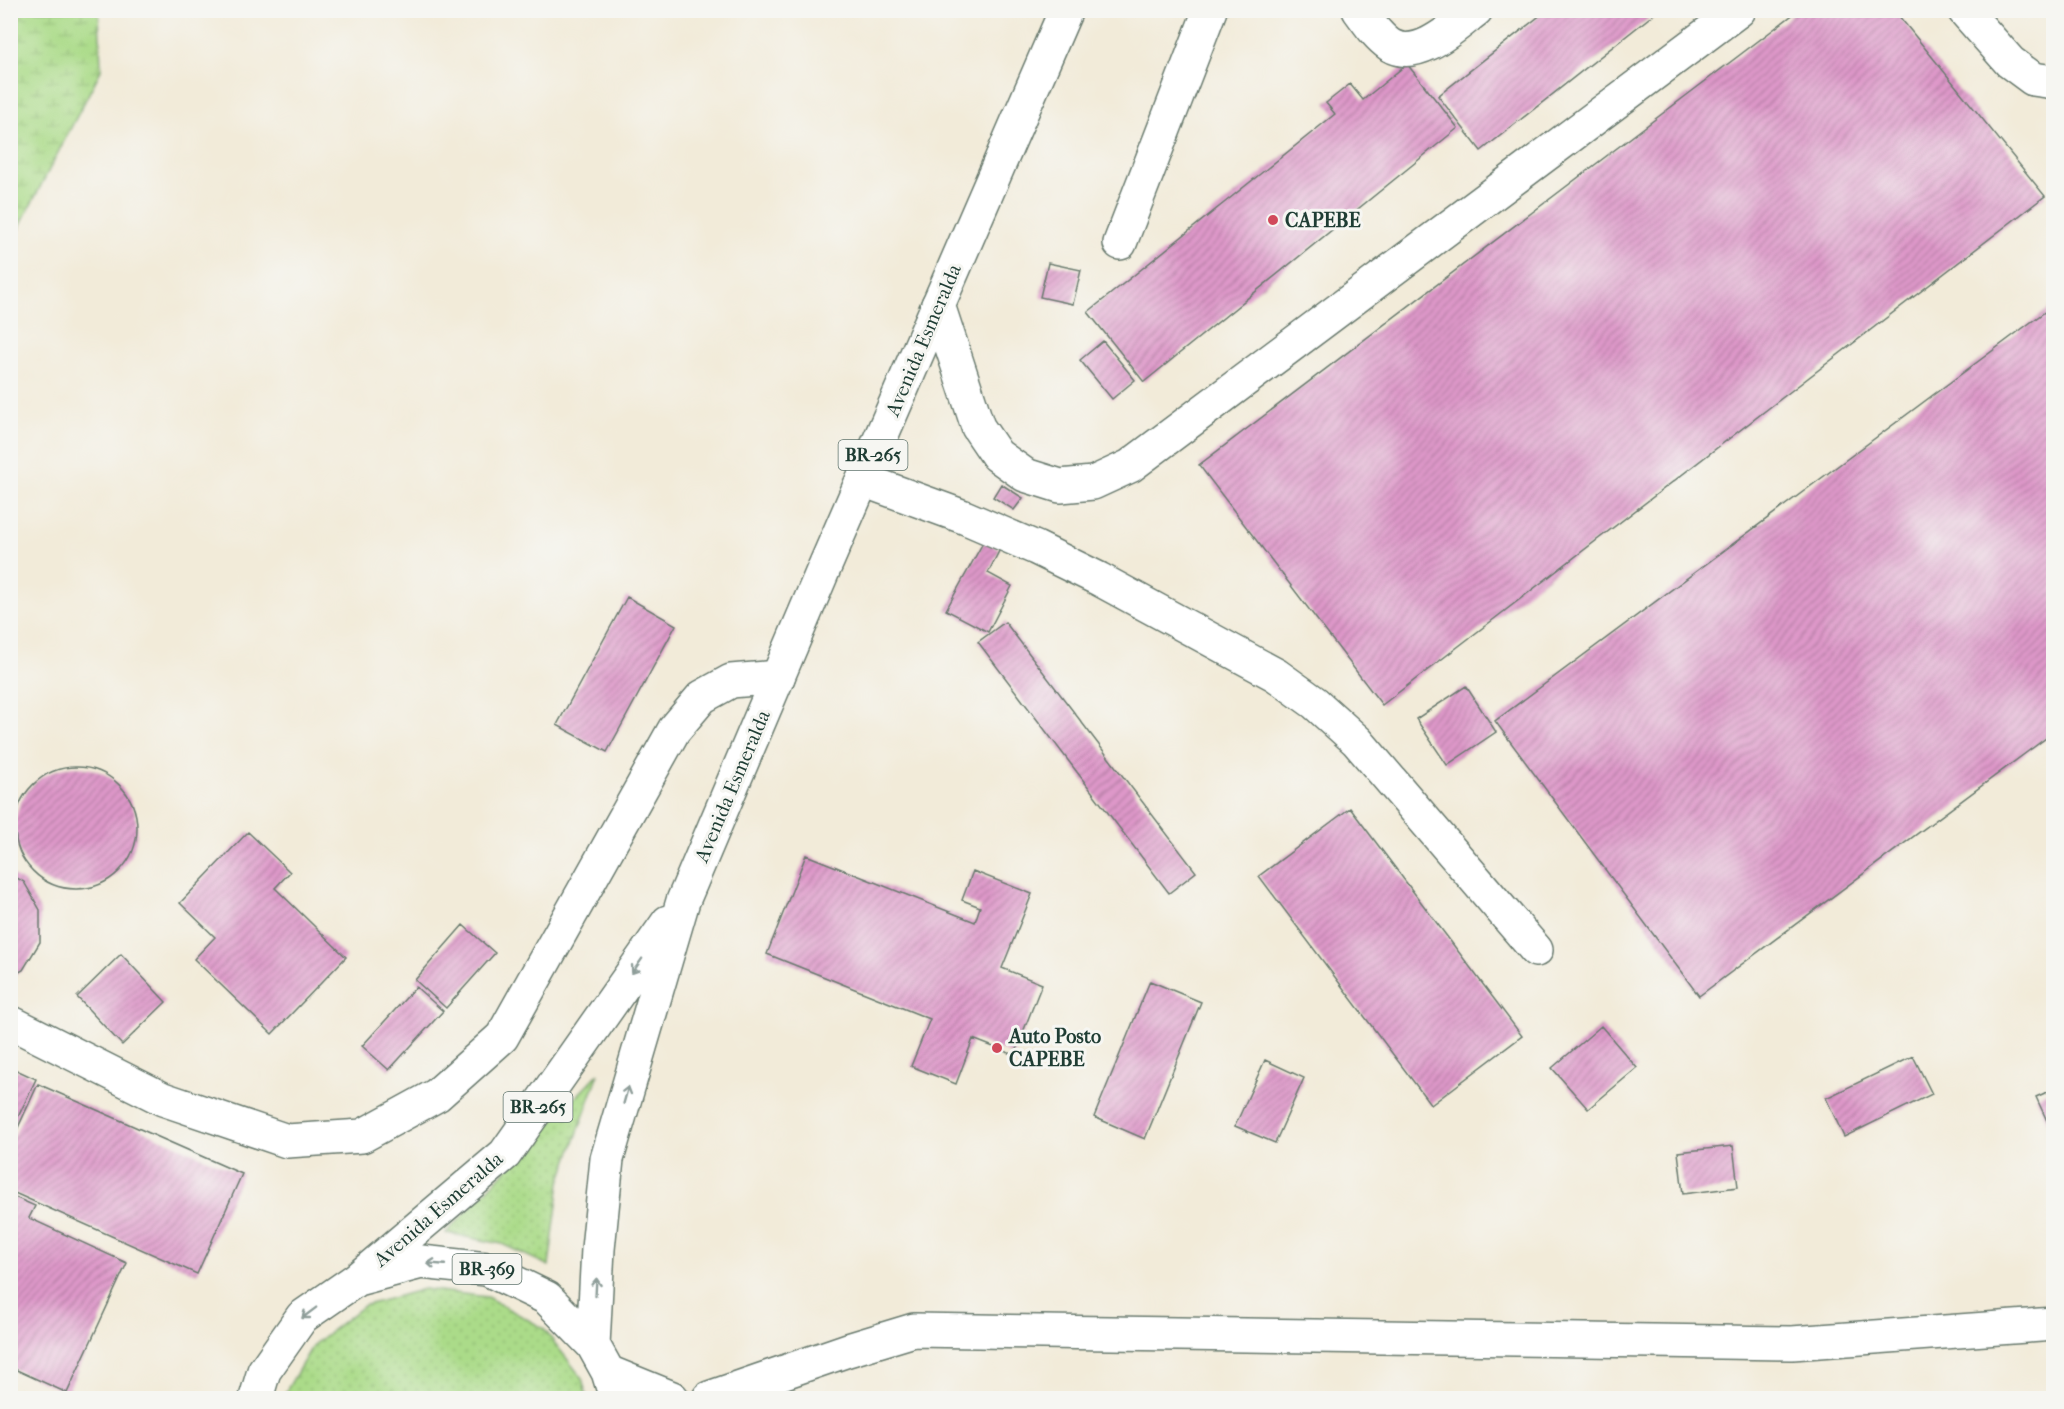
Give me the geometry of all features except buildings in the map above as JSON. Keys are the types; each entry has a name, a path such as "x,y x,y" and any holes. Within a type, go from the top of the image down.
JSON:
{"main road":[{"name":"Avenida Esmeralda","path":"606,1372 598,1249 607,1159 683,901 1066,10"},
{"path":"1120,243 1209,10"},
{"path":"1359,10 1378,34 1392,46 1404,50 1419,48 1436,40 1476,10"},
{"path":"938,305 978,427 997,455 1025,475 1060,486 1093,483 1130,466 1739,10"},
{"path":"1964,10 2010,62 2033,79 2054,82"},
{"path":"863,480 964,517 1036,548 1099,579 1276,675 1315,703 1357,741 1536,950"},
{"path":"10,1022 163,1099 287,1141 362,1136 437,1095 502,1037 674,730 702,698 731,681 778,677"},
{"name":"Avenida Esmeralda","path":"357,1279 505,1154 683,901"},
{"name":"BR-369","path":"357,1279 421,1262 487,1269 547,1298 606,1372"},
{"name":"BR-265","path":"256,1398 264,1371 302,1317 357,1279"},
{"path":"709,1398 914,1330 1792,1343 2054,1324"},
{"path":"606,1372 672,1398"}],"green space":[{"path":"11,10 99,11 101,70 11,243"},
{"path":"599,1073 560,1182 549,1266 502,1244 446,1233"},
{"path":"424,1289 487,1297 543,1328 582,1378 587,1398 282,1398 313,1345 363,1306"}],"place":[{"name":"CAPEBE","path":"1273,220"},
{"name":"Auto Posto CAPEBE","path":"997,1048"}]}
